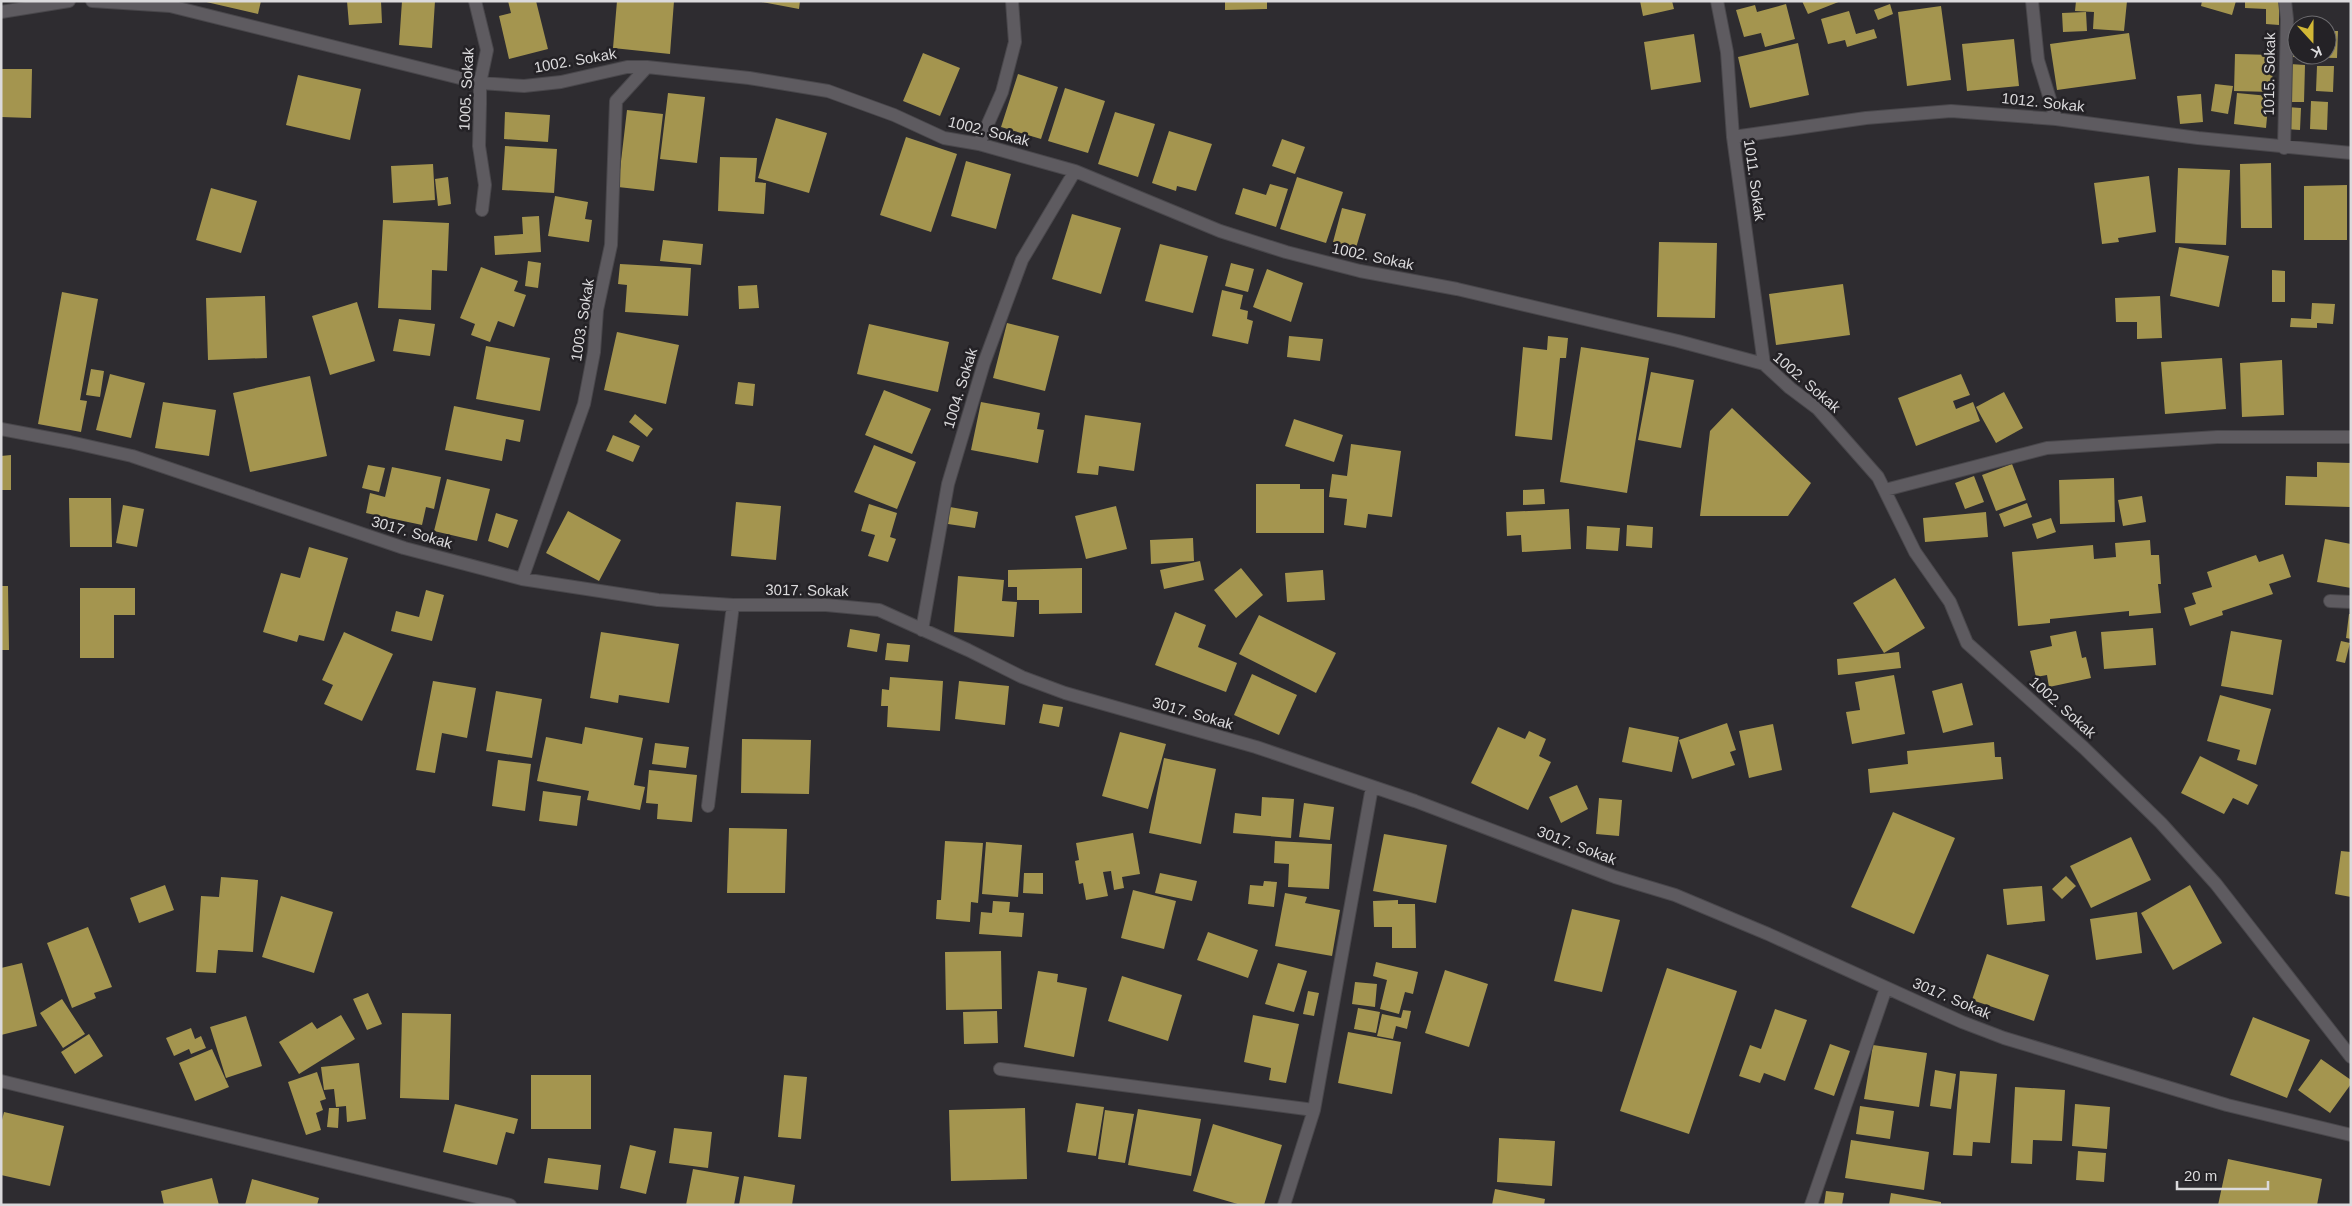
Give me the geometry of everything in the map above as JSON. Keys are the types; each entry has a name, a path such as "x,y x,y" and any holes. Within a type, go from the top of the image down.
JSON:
{"street":[{"path":"1,12 69,1"},
{"name":"1002. Sokak","path":"92,1 170,6 480,83 533,85 561,82 627,67 647,67 749,78 828,91 894,115 944,138 979,144 1075,171 1220,231 1286,252 1360,271 1457,289 1678,341 1764,364 1790,388 1818,409 1878,476 1915,552 1950,602 1967,643 2084,748 2161,823 2216,884 2351,1057"},
{"name":"1005. Sokak","path":"475,1 487,50 480,83 479,146 485,185 482,210"},
{"path":"979,144 1002,92 1015,42 1012,1"},
{"name":"1011. Sokak","path":"1718,1 1727,52 1733,136 1764,364"},
{"path":"2032,1 2038,60 2056,119"},
{"name":"1015. Sokak","path":"2284,148 2287,19 2285,1"},
{"name":"1003. Sokak","path":"522,579 584,404 592,361 597,310 611,245 616,101 647,67"},
{"name":"1012. Sokak","path":"1733,136 1911,113 1984,112 2056,119 2284,148 2351,154"},
{"name":"1004. Sokak","path":"922,630 948,484 984,363 1022,260 1075,171"},
{"name":"3017. Sokak","path":"1,429 132,456 404,548 522,579 658,600 733,605 826,604 879,610 899,617 922,630 1022,677 1065,694 1256,748 1415,801 1615,877 1675,895 1768,934 1962,1022 2004,1038 2227,1105 2351,1135"},
{"path":"1885,490 2048,448 2217,437 2351,437"},
{"path":"2330,601 2351,602"},
{"path":"708,806 733,605"},
{"path":"1284,1205 1314,1110 1372,787"},
{"path":"1811,1205 1886,988"},
{"path":"1000,1069 1314,1110"},
{"path":"1,1081 510,1205"}],"building":[{"path":"202,1 261,1 258,14"},
{"path":"347,1 381,1 382,23 349,25"},
{"path":"402,1 435,1 432,48 399,45"},
{"path":"508,1 536,1 548,49 509,59 499,16 511,13"},
{"path":"617,1 674,1 670,54 613,48"},
{"path":"756,1 800,1 799,9"},
{"path":"1225,1 1267,1 1267,9 1225,10"},
{"path":"1640,1 1672,1 1674,9 1643,16"},
{"path":"1802,1 1841,1 1808,14"},
{"path":"2076,1 2127,1 2124,31 2093,29 2094,12 2075,11"},
{"path":"2202,1 2236,1 2232,15 2201,6"},
{"path":"2245,1 2279,1 2279,25 2266,24 2266,9 2245,8"},
{"path":"1786,4 1795,39 1765,47 1761,33 1744,37 1736,10 1755,5 1757,12"},
{"path":"1890,4 1893,14 1878,20 1874,10"},
{"path":"1941,6 1951,80 1907,86 1898,12"},
{"path":"1849,11 1856,34 1874,29 1877,38 1847,47 1845,40 1828,44 1821,19"},
{"path":"2086,12 2087,31 2063,32 2062,13"},
{"path":"2129,33 2136,79 2057,90 2050,44"},
{"path":"1694,34 1701,82 1651,90 1644,42"},
{"path":"2014,39 2019,86 1967,91 1962,44"},
{"path":"1798,43 1809,95 1750,108 1738,57"},
{"path":"923,53 960,68 940,116 903,101"},
{"path":"2235,54 2273,55 2272,92 2234,91"},
{"path":"2290,65 2305,65 2304,102 2288,102"},
{"path":"2317,66 2334,66 2333,92 2316,91"},
{"path":"1,69 32,69 31,118 1,117"},
{"path":"1018,74 1058,87 1041,139 1001,127"},
{"path":"298,75 361,89 350,140 286,125"},
{"path":"2215,84 2233,86 2228,114 2211,111"},
{"path":"1065,88 1105,101 1088,153 1048,141"},
{"path":"668,93 705,97 697,163 660,159"},
{"path":"2237,93 2269,96 2266,128 2234,124"},
{"path":"2201,94 2203,122 2180,124 2177,96"},
{"path":"2311,101 2328,102 2327,130 2310,129"},
{"path":"2287,107 2301,108 2300,130 2286,129"},
{"path":"627,110 663,114 654,191 618,187"},
{"path":"505,112 550,115 548,142 504,139"},
{"path":"1115,112 1155,124 1138,177 1098,164"},
{"path":"776,118 827,133 809,193 758,178"},
{"path":"1169,131 1212,144 1196,191 1177,186 1176,191 1152,183"},
{"path":"906,137 957,154 931,232 880,215"},
{"path":"1282,139 1305,147 1295,174 1272,166"},
{"path":"505,146 557,149 554,193 502,190"},
{"path":"720,157 757,158 755,182 766,183 764,214 718,211"},
{"path":"966,161 1011,174 996,229 951,216"},
{"path":"2271,163 2272,228 2241,228 2240,164"},
{"path":"433,164 435,200 393,203 391,166"},
{"path":"2178,168 2230,170 2226,245 2175,243"},
{"path":"2149,176 2156,232 2118,238 2119,242 2102,244 2094,183"},
{"path":"448,177 451,204 438,206 435,179"},
{"path":"1297,177 1343,192 1326,243 1280,229"},
{"path":"1270,184 1288,189 1276,227 1235,214 1243,188 1266,195"},
{"path":"2347,185 2347,240 2304,240 2304,186"},
{"path":"211,188 257,201 241,253 196,240"},
{"path":"555,196 588,202 585,219 592,220 589,242 548,236"},
{"path":"1342,208 1366,214 1356,248 1333,242"},
{"path":"1072,214 1121,228 1101,294 1052,279"},
{"path":"539,216 541,252 495,255 494,236 523,234 522,217"},
{"path":"383,220 449,223 447,271 432,270 431,310 378,308"},
{"path":"663,240 703,244 701,265 660,261"},
{"path":"1659,242 1717,243 1715,318 1657,317"},
{"path":"1160,244 1208,256 1193,313 1145,301"},
{"path":"2179,247 2229,256 2219,307 2170,296"},
{"path":"528,261 541,263 538,288 525,286"},
{"path":"1231,263 1254,269 1248,292 1225,286"},
{"path":"620,264 691,268 688,316 625,312 627,285 618,284"},
{"path":"481,267 518,281 514,291 526,295 514,327 498,321 490,342 471,335 475,324 460,318"},
{"path":"1267,269 1303,283 1291,322 1253,307"},
{"path":"2272,270 2285,271 2285,302 2272,302"},
{"path":"1843,284 1850,335 1776,345 1769,294"},
{"path":"757,285 759,308 739,309 738,286"},
{"path":"1222,290 1243,295 1240,309 1248,311 1247,319 1253,321 1248,344 1212,336"},
{"path":"62,292 98,299 80,400 87,401 81,432 38,424"},
{"path":"265,296 267,358 208,360 206,298"},
{"path":"2160,296 2162,338 2137,339 2137,322 2116,322 2115,298"},
{"path":"357,302 375,361 330,375 312,316"},
{"path":"2312,303 2335,304 2333,324 2317,323 2317,328 2290,327 2291,318 2311,319"},
{"path":"399,319 435,324 430,356 393,351"},
{"path":"1007,323 1059,336 1045,391 993,378"},
{"path":"869,324 949,342 938,392 857,374"},
{"path":"617,332 679,345 666,404 604,390"},
{"path":"1289,336 1323,339 1320,361 1287,357"},
{"path":"1548,336 1568,338 1566,358 1560,358 1552,440 1515,436 1523,347 1547,350"},
{"path":"486,346 550,358 540,411 476,399"},
{"path":"1581,347 1649,358 1627,493 1560,482"},
{"path":"2222,358 2226,409 2165,414 2161,362"},
{"path":"2282,360 2284,415 2242,417 2240,363"},
{"path":"91,369 104,371 100,397 86,395"},
{"path":"1651,372 1694,380 1681,448 1638,440"},
{"path":"110,374 145,383 131,438 96,430"},
{"path":"1961,374 1970,395 1953,401 1956,409 1973,402 1980,421 1916,446 1898,398"},
{"path":"310,376 327,456 250,472 233,393"},
{"path":"738,382 755,384 753,406 735,404"},
{"path":"884,390 931,409 912,454 865,435"},
{"path":"2004,392 2023,428 1996,443 1976,407"},
{"path":"163,402 216,410 209,456 155,448"},
{"path":"981,402 1040,413 1037,429 1044,430 1038,463 971,450"},
{"path":"454,406 524,420 520,442 506,439 502,461 445,450"},
{"path":"1732,408 1811,483 1788,516 1700,516 1710,431"},
{"path":"635,414 653,429 647,437 629,422"},
{"path":"1085,415 1141,423 1134,471 1099,466 1098,475 1077,473"},
{"path":"1294,419 1343,435 1334,462 1285,446"},
{"path":"613,435 640,446 633,462 606,451"},
{"path":"1351,444 1401,451 1392,517 1368,514 1366,528 1344,525 1347,499 1329,497 1332,474 1347,476"},
{"path":"874,445 916,462 897,509 854,492"},
{"path":"11,455 11,490 1,490 1,456"},
{"path":"2317,462 2351,463 2350,507 2285,505 2286,476 2317,477"},
{"path":"2012,464 2026,500 1996,511 1982,475"},
{"path":"368,465 385,468 379,492 362,488"},
{"path":"392,467 441,477 434,509 426,507 422,525 366,513 370,493 385,497"},
{"path":"1974,476 1984,502 1965,509 1955,483"},
{"path":"2114,478 2115,522 2060,524 2059,480"},
{"path":"447,479 490,489 477,541 434,531"},
{"path":"1256,484 1300,484 1300,489 1324,489 1324,533 1256,533"},
{"path":"1544,489 1545,504 1523,505 1523,490"},
{"path":"2142,496 2146,522 2123,526 2118,500"},
{"path":"69,498 111,498 112,547 70,547"},
{"path":"736,502 781,506 776,560 731,556"},
{"path":"2027,503 2032,517 2004,527 1999,514"},
{"path":"869,504 897,513 890,537 896,539 888,562 868,556 875,535 861,531"},
{"path":"123,505 144,509 137,547 116,543"},
{"path":"1116,506 1127,549 1086,559 1075,516"},
{"path":"950,507 978,512 975,528 948,524"},
{"path":"1569,509 1571,549 1522,552 1521,535 1507,536 1506,512"},
{"path":"568,511 621,540 599,581 546,553"},
{"path":"1986,512 1988,537 1925,542 1923,518"},
{"path":"496,513 518,520 508,548 488,541"},
{"path":"2051,518 2056,532 2037,539 2032,524"},
{"path":"1627,525 1653,527 1652,548 1626,546"},
{"path":"1587,526 1620,528 1618,551 1586,549"},
{"path":"1193,538 1194,561 1151,564 1150,540"},
{"path":"2325,539 2351,544 2351,588 2317,582"},
{"path":"2150,540 2151,555 2159,555 2161,584 2158,584 2161,613 2129,616 2129,611 2050,619 2050,623 2018,626 2012,552 2093,545 2094,559 2116,557 2115,543"},
{"path":"309,547 348,558 324,641 299,635 297,642 263,632 281,573 300,578"},
{"path":"2283,554 2291,577 2269,584 2273,594 2222,611 2223,615 2190,626 2184,608 2196,604 2192,593 2212,587 2207,572 2256,555 2259,562"},
{"path":"1200,561 1204,580 1164,589 1160,570"},
{"path":"1082,568 1082,613 1039,614 1039,600 1017,600 1017,587 1008,587 1008,570"},
{"path":"1241,568 1263,595 1236,618 1214,590"},
{"path":"1323,570 1325,600 1287,602 1285,573"},
{"path":"958,576 1004,580 1002,601 1017,602 1014,637 954,632"},
{"path":"1895,578 1925,628 1884,653 1853,603"},
{"path":"1,586 8,586 9,650 1,650"},
{"path":"80,588 135,588 135,615 114,615 114,658 80,658"},
{"path":"426,590 444,595 432,641 391,631 396,611 419,617"},
{"path":"1175,612 1206,625 1198,647 1237,663 1226,692 1155,665"},
{"path":"2349,614 2351,614 2351,639 2346,638"},
{"path":"1259,615 1336,653 1316,693 1239,654"},
{"path":"2153,628 2156,665 2104,669 2101,632"},
{"path":"850,629 880,634 877,652 847,647"},
{"path":"2076,631 2082,658 2086,657 2091,678 2049,687 2047,675 2036,677 2030,651 2052,646 2050,636"},
{"path":"2231,631 2282,640 2273,695 2221,686"},
{"path":"344,632 393,654 362,721 324,704 333,685 322,680"},
{"path":"601,632 679,644 669,703 619,695 618,703 590,698"},
{"path":"2341,641 2350,643 2345,663 2336,661"},
{"path":"887,643 910,645 908,662 885,660"},
{"path":"1899,652 1901,668 1838,675 1837,659"},
{"path":"1252,674 1297,695 1279,735 1234,715"},
{"path":"1894,675 1905,734 1852,744 1846,712 1860,710 1855,682"},
{"path":"890,677 943,681 940,731 887,727 888,706 881,706 882,689 889,690"},
{"path":"433,681 476,688 467,738 442,733 435,773 416,770"},
{"path":"959,681 1009,686 1005,725 955,719"},
{"path":"1962,683 1973,725 1943,733 1932,691"},
{"path":"496,691 542,699 532,758 486,751"},
{"path":"2220,695 2271,709 2256,765 2237,760 2240,750 2207,741"},
{"path":"1043,704 1063,707 1059,727 1039,723"},
{"path":"1727,723 1736,750 1730,752 1735,765 1692,779 1679,740"},
{"path":"1773,724 1782,770 1749,778 1739,731"},
{"path":"585,727 643,738 634,785 645,787 640,810 587,800 589,791 537,781 546,737 582,744"},
{"path":"1498,727 1525,739 1529,731 1546,739 1539,756 1551,762 1528,810 1471,783"},
{"path":"1629,727 1679,737 1672,772 1622,762"},
{"path":"1120,732 1166,744 1148,809 1102,796"},
{"path":"742,739 811,740 809,794 741,793"},
{"path":"1994,742 1995,757 2001,757 2003,779 1870,793 1868,769 1908,764 1907,751"},
{"path":"655,743 689,747 686,768 652,764"},
{"path":"2200,756 2258,785 2248,805 2233,798 2224,814 2181,793"},
{"path":"1164,758 1216,769 1201,844 1149,833"},
{"path":"498,760 531,764 525,811 492,806"},
{"path":"649,770 697,775 692,822 657,819 658,804 646,803"},
{"path":"1577,785 1588,809 1561,823 1549,797"},
{"path":"543,791 581,796 577,826 539,821"},
{"path":"1262,797 1294,799 1291,838 1233,833 1235,813 1261,816"},
{"path":"1599,798 1622,800 1619,836 1596,834"},
{"path":"1304,803 1334,807 1330,840 1299,837"},
{"path":"1893,812 1955,838 1914,934 1851,907"},
{"path":"729,828 787,829 785,893 727,893"},
{"path":"1133,833 1140,874 1122,877 1124,888 1114,890 1111,871 1103,872 1108,896 1086,900 1083,883 1079,884 1075,861 1079,860 1076,843"},
{"path":"1384,834 1447,845 1436,903 1373,891"},
{"path":"2131,837 2151,880 2091,908 2070,866"},
{"path":"945,841 983,843 978,903 971,902 970,922 936,919 937,900 941,900"},
{"path":"1275,841 1332,844 1329,889 1288,887 1289,864 1274,863"},
{"path":"986,842 1022,845 1018,897 982,894"},
{"path":"2341,851 2351,852 2351,897 2335,894"},
{"path":"1024,873 1043,873 1043,894 1023,893"},
{"path":"1160,873 1197,881 1192,901 1155,893"},
{"path":"2066,876 2076,886 2062,899 2052,889"},
{"path":"221,877 258,880 253,952 218,950 216,973 196,972 201,896 219,897"},
{"path":"1264,881 1277,882 1274,907 1248,904 1250,885 1263,886"},
{"path":"165,885 174,910 139,923 130,898"},
{"path":"2190,885 2222,943 2173,970 2141,913"},
{"path":"2042,886 2045,921 2007,925 2003,889"},
{"path":"1133,890 1176,901 1164,949 1121,938"},
{"path":"1285,893 1307,897 1305,903 1340,910 1332,956 1275,946"},
{"path":"281,896 333,912 314,973 262,957"},
{"path":"1398,900 1398,904 1415,904 1416,948 1392,948 1392,927 1374,927 1373,901"},
{"path":"993,901 1010,902 1009,912 1024,913 1022,937 979,934 981,912 992,913"},
{"path":"1572,909 1620,920 1602,992 1554,981"},
{"path":"2137,912 2142,953 2096,960 2090,919"},
{"path":"88,927 112,987 94,993 96,998 72,1008 47,943"},
{"path":"1208,932 1258,950 1248,978 1197,960"},
{"path":"1001,951 1002,1009 946,1010 945,952"},
{"path":"1987,954 2049,975 2034,1021 1972,1000"},
{"path":"1376,962 1418,972 1413,994 1405,992 1399,1014 1380,1009 1387,980 1373,976"},
{"path":"22,963 37,1026 1,1035 1,968"},
{"path":"1278,963 1307,971 1294,1012 1265,1004"},
{"path":"1667,968 1737,991 1689,1134 1620,1111"},
{"path":"1445,970 1488,984 1469,1047 1425,1033"},
{"path":"1038,971 1058,974 1057,982 1087,988 1074,1057 1024,1047"},
{"path":"1122,976 1182,995 1168,1041 1108,1021"},
{"path":"1355,982 1377,984 1375,1007 1352,1004"},
{"path":"1308,991 1319,993 1314,1016 1303,1014"},
{"path":"368,993 382,1024 367,1030 353,999"},
{"path":"62,999 85,1034 63,1048 40,1013"},
{"path":"1358,1008 1380,1012 1376,1033 1354,1029"},
{"path":"1775,1009 1807,1020 1785,1081 1764,1073 1760,1083 1739,1076 1750,1045 1761,1049"},
{"path":"1403,1010 1411,1011 1407,1029 1396,1026 1393,1039 1377,1036 1382,1014 1401,1018"},
{"path":"997,1011 998,1043 964,1044 963,1012"},
{"path":"402,1013 451,1014 449,1100 400,1098"},
{"path":"341,1015 355,1039 299,1074 279,1042 312,1022 317,1029"},
{"path":"1253,1015 1299,1024 1286,1083 1269,1080 1271,1068 1244,1062"},
{"path":"246,1016 262,1066 226,1078 210,1027"},
{"path":"2253,1017 2310,1040 2287,1098 2230,1075"},
{"path":"191,1028 195,1039 201,1036 206,1048 191,1054 189,1049 174,1056 166,1038"},
{"path":"1348,1032 1401,1042 1392,1094 1338,1083"},
{"path":"89,1034 103,1056 75,1074 61,1052"},
{"path":"1830,1044 1850,1051 1834,1096 1814,1089"},
{"path":"1873,1045 1927,1053 1919,1107 1864,1099"},
{"path":"212,1049 229,1087 195,1101 179,1063"},
{"path":"2321,1059 2351,1080 2351,1084 2330,1113 2298,1090"},
{"path":"359,1063 366,1119 347,1122 346,1106 336,1107 334,1089 324,1090 321,1067"},
{"path":"1935,1070 1956,1074 1951,1109 1930,1106"},
{"path":"1960,1071 1997,1074 1990,1143 1973,1142 1972,1156 1953,1155"},
{"path":"317,1072 326,1099 320,1101 323,1110 316,1113 321,1130 306,1135 288,1082"},
{"path":"531,1075 591,1075 591,1129 531,1129"},
{"path":"784,1075 807,1077 801,1139 778,1137"},
{"path":"2015,1087 2065,1090 2062,1141 2033,1140 2032,1164 2011,1163"},
{"path":"1076,1103 1104,1107 1096,1156 1067,1152"},
{"path":"455,1104 518,1119 514,1134 506,1132 497,1165 443,1152"},
{"path":"2075,1104 2110,1107 2107,1149 2072,1146"},
{"path":"1860,1106 1894,1111 1890,1139 1856,1134"},
{"path":"329,1108 339,1108 338,1128 327,1127"},
{"path":"1025,1108 1027,1179 951,1181 949,1110"},
{"path":"1138,1109 1201,1119 1191,1176 1128,1165"},
{"path":"1105,1110 1134,1114 1125,1163 1098,1159"},
{"path":"4,1112 64,1126 50,1186 1,1175 1,1124"},
{"path":"1213,1124 1282,1145 1264,1205 1241,1205 1193,1191"},
{"path":"674,1128 712,1132 708,1168 669,1163"},
{"path":"1499,1138 1555,1141 1552,1186 1497,1182"},
{"path":"1851,1140 1929,1152 1924,1190 1845,1178"},
{"path":"630,1145 656,1151 646,1194 620,1188"},
{"path":"2078,1151 2106,1153 2104,1182 2076,1180"},
{"path":"548,1158 601,1165 598,1190 544,1183"},
{"path":"2228,1159 2322,1179 2317,1205 2218,1205"},
{"path":"693,1169 739,1177 734,1205 686,1205"},
{"path":"744,1176 795,1185 792,1205 739,1205"},
{"path":"212,1178 219,1205 164,1205 161,1191"},
{"path":"252,1179 319,1198 317,1205 245,1205"},
{"path":"1495,1189 1545,1199 1544,1205 1492,1205"},
{"path":"1826,1191 1844,1193 1842,1205 1824,1205"},
{"path":"1891,1193 1941,1202 1941,1205 1889,1205"}]}
